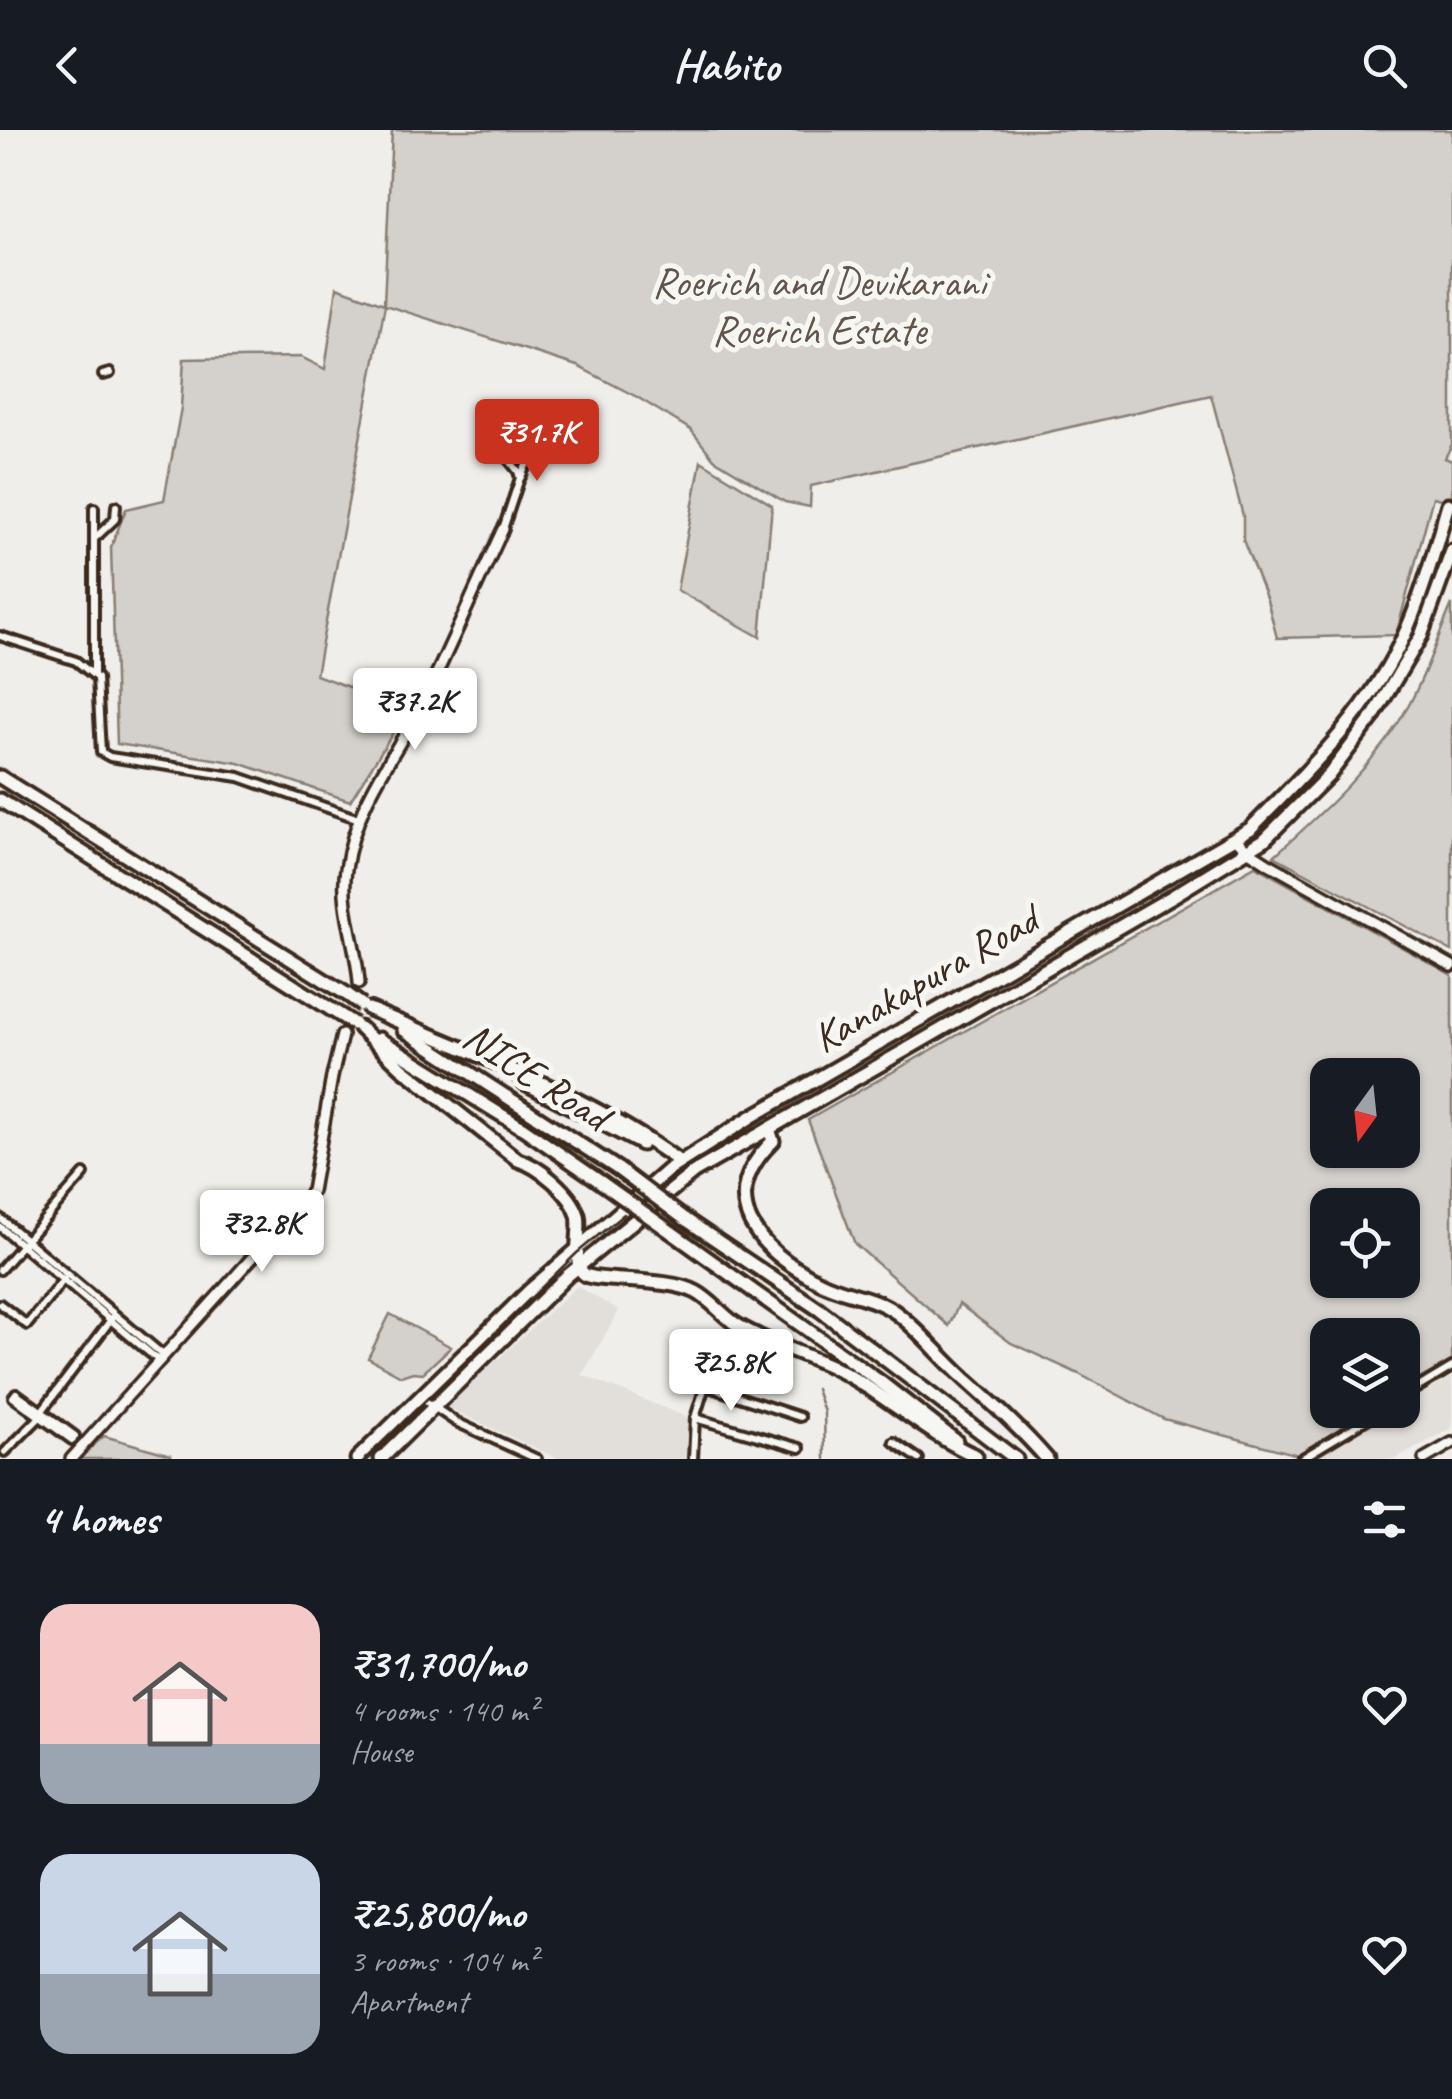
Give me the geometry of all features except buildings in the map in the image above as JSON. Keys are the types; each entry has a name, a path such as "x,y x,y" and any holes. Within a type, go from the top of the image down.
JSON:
{"highway":[{"name":"Kanakapura Road","path":"357,1459 579,1245 680,1162 750,1117 1250,829 1314,766 1384,672 1406,629 1448,504"},
{"name":"Kanakapura Road","path":"382,1459 578,1265 694,1172 1173,896 1277,827 1356,742 1407,662 1452,551"},
{"name":"NICE Road","path":"0,777 618,1169 820,1310 1016,1459"},
{"name":"NICE Road","path":"0,800 508,1119 883,1384 978,1458"},
{"path":"366,1007 594,1106 656,1142 680,1162"},
{"path":"357,1026 402,1068 568,1198 580,1231 578,1265 584,1274 673,1283 699,1293 735,1323 836,1368 947,1444 978,1458"},
{"path":"836,1069 846,1084"},
{"path":"769,1129 773,1141 756,1157 743,1191 754,1230 806,1274 900,1316 1001,1408 1047,1459"}],"street":[{"path":"501,450 520,478"},
{"path":"358,983 345,882 359,819 366,798 426,696 503,529 532,452"},
{"path":"96,538 115,519 116,506"},
{"path":"94,508 94,674"},
{"path":"1434,602 1452,567"},
{"path":"0,636 76,661 94,674 101,752 239,777 359,819"},
{"path":"1235,838 1246,850 1452,966"},
{"path":"71,1459 312,1191 342,1035"},
{"path":"0,1270 84,1174"},
{"path":"0,1218 22,1242"},
{"path":"0,1228 161,1357"},
{"path":"0,1304 27,1325 65,1277"},
{"path":"5,1452 41,1414 113,1318"},
{"path":"1420,1387 1452,1367"},
{"path":"693,1459 695,1418 708,1387 800,1416"},
{"path":"420,1397 488,1438 537,1459"},
{"path":"41,1414 75,1436 72,1440 41,1414"},
{"path":"695,1418 800,1448"},
{"path":"1301,1459 1352,1428"},
{"path":"894,1442 919,1459"},
{"path":"1424,1459 1452,1443"}],"shaded area":[{"path":"577,1286 619,1311 582,1375 692,1419 691,1459 559,1459 446,1407"},
{"path":"1452,1377 1452,1428 1395,1459 1309,1459 1363,1428 1420,1428 1420,1395"}],"green space":[{"name":"Roerich and Devikarani Roerich Estate","path":"392,130 1452,130 1452,444 1445,458 1452,461 1452,502 1433,497 1396,635 1277,638 1267,600 1243,540 1243,516 1211,395 811,486 810,507 785,502 714,459 691,430 577,366 385,305 316,675 408,709 350,801 239,763 117,744 111,547 126,509 164,500 181,408 184,359 301,357 325,369 337,287 384,304"},
{"path":"701,461 772,505 760,637 677,590"},
{"path":"1452,604 1452,951 1274,856 1348,786 1396,727 1421,680"},
{"path":"1255,866 1452,975 1452,1361 1420,1379 1420,1318 1310,1318 1310,1428 1341,1428 1298,1455 1164,1419 1011,1343 959,1304 949,1326 855,1244 808,1120"},
{"path":"390,1314 451,1347 423,1373 401,1376 368,1358"},
{"path":"104,1436 171,1455 171,1459 78,1459"}],"waterway":[{"path":"816,1389 824,1412 825,1459"}],"tunnel":[{"path":"342,1035 359,983"}],"railway":[{"path":"365,1459 577,1253 624,1214"}]}
